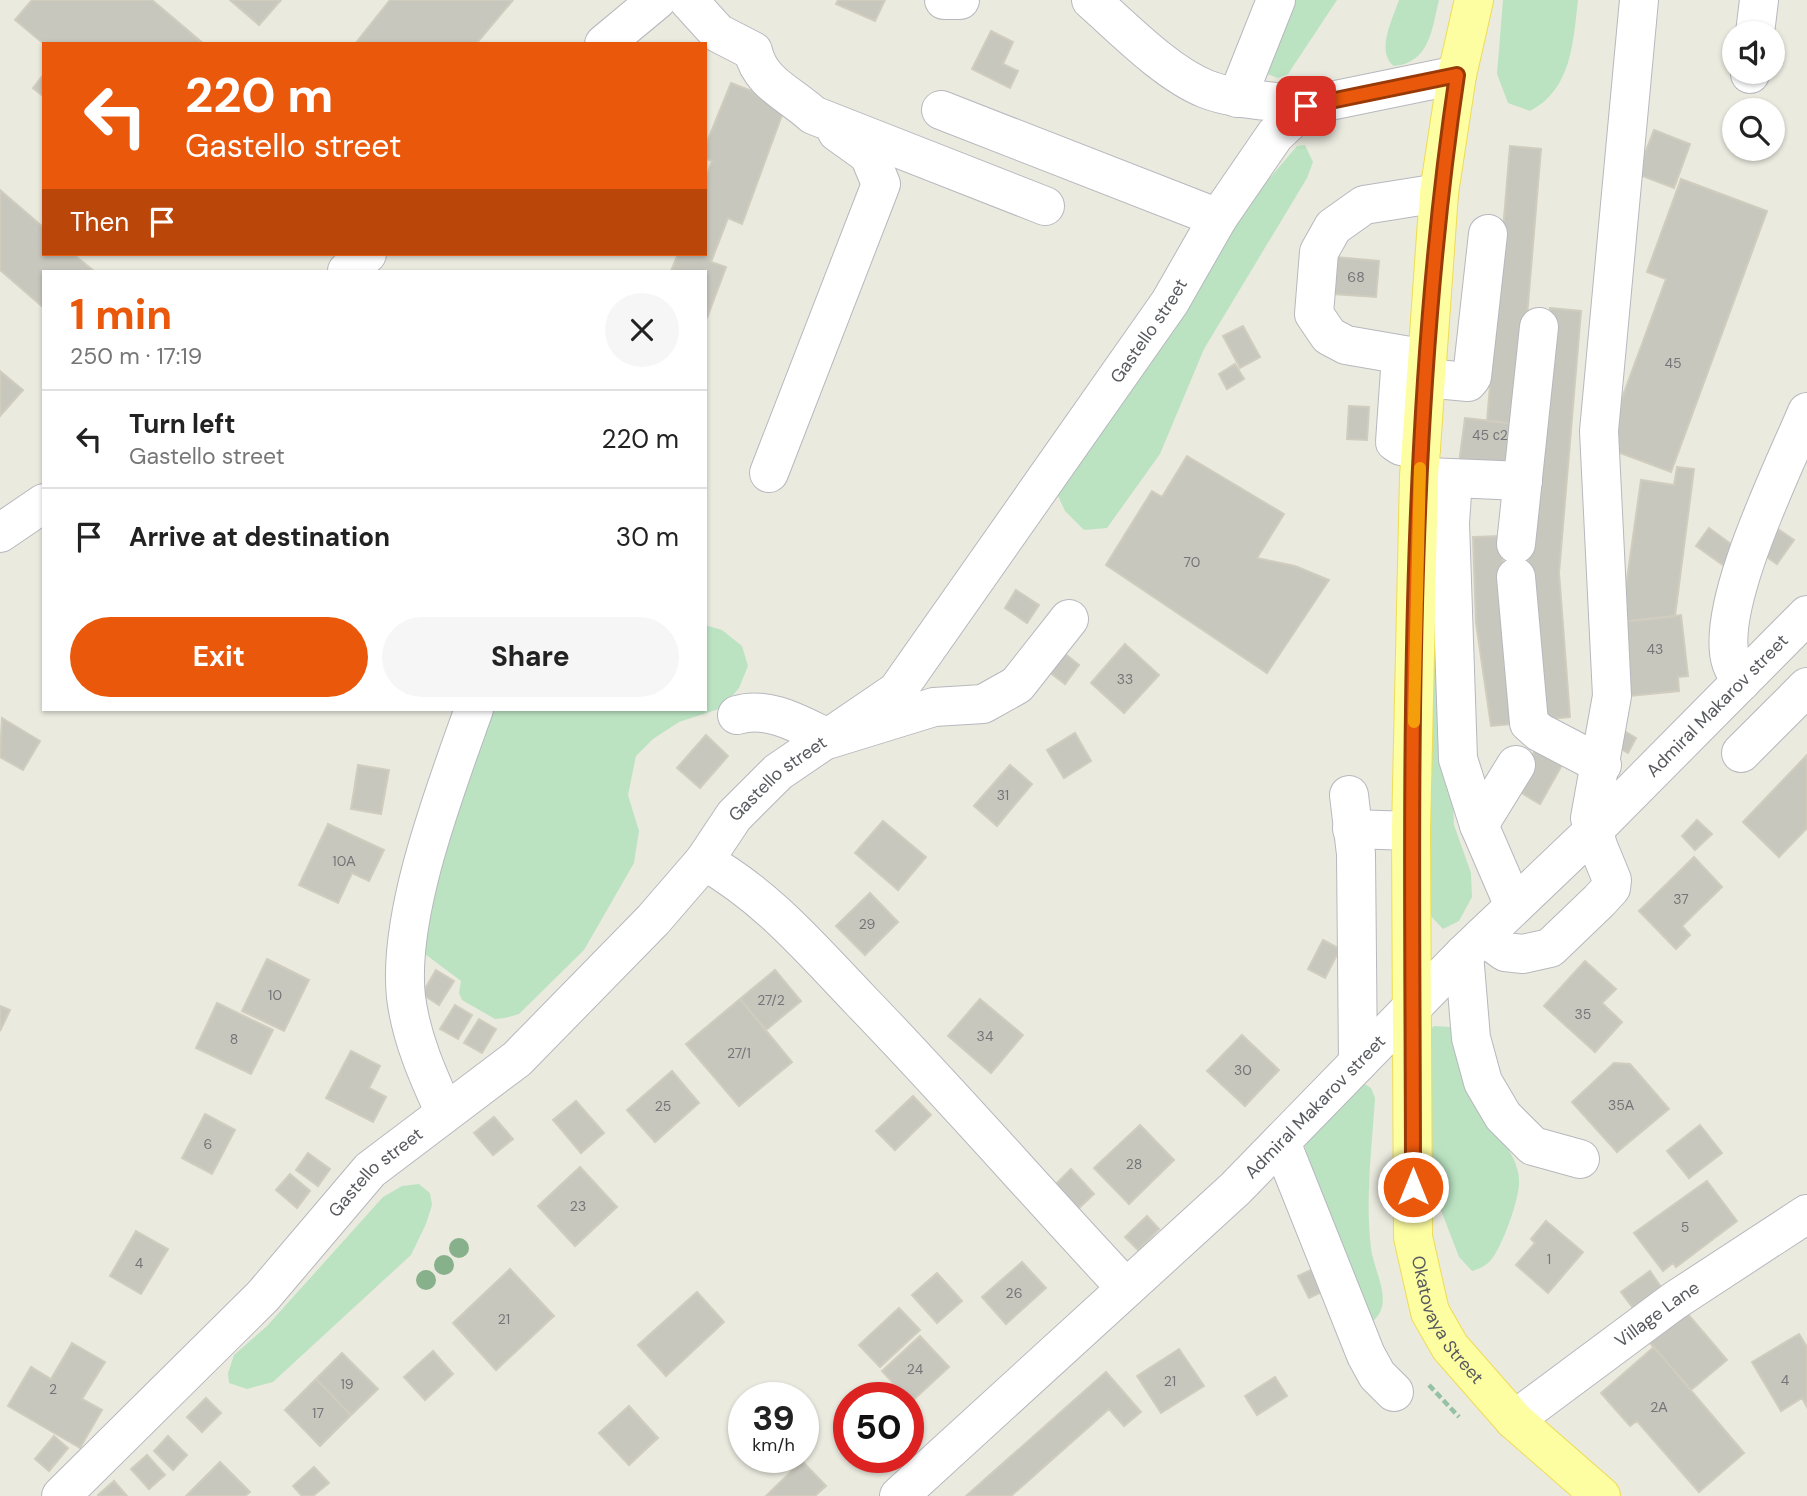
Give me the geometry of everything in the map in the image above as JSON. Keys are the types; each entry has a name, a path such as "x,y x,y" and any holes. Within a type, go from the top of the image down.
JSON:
{"main road":[{"name":"Okatovaya Street","path":"1474,0 1457,75 1417,365 1431,468 1412,831 1413,1237 1430,1312 1450,1347 1514,1420 1601,1496"}],"street":[{"path":"606,42 657,0"},
{"path":"688,0 718,33 753,51 763,77 869,155 881,184 769,474"},
{"path":"944,0 960,0"},
{"path":"1091,0 1168,65 1204,88 1237,98 1306,106 1457,75"},
{"path":"1237,98 1276,0"},
{"path":"1580,1158 1533,1146 1503,1116 1483,1083 1471,1038 1473,945 1505,952 1534,953 1550,948 1611,888 1612,880 1590,818 1602,765 1612,696 1599,430 1639,0"},
{"path":"1756,21 1759,0"},
{"name":"Gastello street","path":"61,1496 263,1296 370,1170 517,1059 653,920 704,862 734,816 778,772 831,739 897,691 1170,302 1218,218 1275,135 1306,106"},
{"path":"941,110 1218,218"},
{"path":"813,115 1045,206"},
{"path":"1439,193 1364,205 1333,227 1319,252 1314,314 1329,336 1346,345 1417,365 1459,383 1468,382 1472,377 1488,234"},
{"path":"348,270 365,256"},
{"path":"1539,327 1516,560 1529,723 1539,732 1602,765"},
{"path":"1741,682 1731,661 1729,640 1739,576 1807,412"},
{"path":"1514,906 1479,825 1458,758 1450,523 1431,468 1523,481"},
{"path":"0,533 42,504"},
{"name":"Admiral Makarov street","path":"899,1496 1281,1142 1473,945 1593,831 1807,615"},
{"path":"737,715 748,711 782,717 831,739 934,707 983,704 1017,685 1069,619"},
{"path":"1741,753 1807,687"},
{"path":"444,1113 414,1036 406,997 406,968 414,912 429,844 473,711"},
{"path":"1479,825 1516,765"},
{"path":"1358,1063 1356,854 1351,812 1412,831"},
{"path":"704,862 734,878 779,915 905,1047 1126,1288"},
{"path":"1281,1142 1366,1354 1377,1375 1394,1392"},
{"name":"Village Lane","path":"1514,1420 1674,1301 1807,1214"}],"green space":[{"path":"1286,0 1337,0 1288,74 1278,78 1267,74 1264,67"},
{"path":"1399,0 1439,0 1431,32 1422,51 1406,63 1394,66 1386,52 1386,44"},
{"path":"1503,0 1578,0 1572,48 1562,77 1544,102 1530,111 1508,103 1497,74"},
{"path":"1305,145 1313,162 1307,178 1204,349 1160,454 1107,528 1084,530 1065,511 1055,489 1263,186 1297,146"},
{"path":"1442,534 1454,825 1471,873 1472,897 1459,921 1443,929 1429,914 1434,561"},
{"path":"707,626 722,630 742,646 748,666 739,688 722,708 679,722 653,739 636,756 628,795 639,831 634,863 584,950 519,1014 505,1018 495,1019 462,1000 459,993 461,981 425,954 434,890 459,800 490,711 707,711"},
{"path":"1434,1026 1451,1027 1501,1138 1514,1159 1519,1177 1516,1200 1500,1245 1489,1262 1472,1271 1459,1257 1432,1187 1429,1030"},
{"path":"1362,1082 1371,1088 1375,1098 1369,1230 1383,1298 1382,1307 1371,1323 1333,1254 1305,1147 1309,1135"},
{"path":"419,1184 430,1193 432,1205 411,1255 273,1382 247,1389 229,1383 228,1373 234,1355 267,1326 383,1197 402,1186"}],"building":[{"path":"32,0 152,0 202,42 42,42 15,20"},
{"path":"230,0 281,0 259,25"},
{"path":"390,0 513,0 478,42 357,42"},
{"path":"838,0 885,0 875,21 836,4"},
{"path":"991,31 1013,42 1003,64 1018,71 1010,88 972,69"},
{"path":"42,77 42,95 33,88"},
{"path":"731,83 786,104 742,224 728,218 711,262 726,267 707,318 707,270 671,270 677,256 707,256 707,175 712,161 707,159 707,142"},
{"path":"1654,130 1690,144 1674,188 1637,174"},
{"path":"1510,146 1541,149 1518,424 1487,421"},
{"path":"1681,179 1767,211 1671,472 1604,447 1666,279 1647,272"},
{"path":"0,190 42,226 42,256 75,256 93,270 42,270 42,306 0,270"},
{"path":"1335,257 1379,261 1376,297 1333,294"},
{"path":"1550,308 1581,311 1559,573 1570,717 1538,720 1528,561"},
{"path":"1243,326 1260,357 1240,368 1223,336"},
{"path":"1235,364 1244,379 1227,389 1219,374"},
{"path":"0,371 23,390 0,416"},
{"path":"1349,406 1369,407 1367,440 1347,439"},
{"path":"1465,418 1518,424 1512,469 1459,463"},
{"path":"1187,456 1284,514 1257,558 1295,566 1329,580 1267,673 1106,565 1152,491 1162,497"},
{"path":"1677,467 1694,469 1675,616 1621,622 1641,480 1674,485"},
{"path":"1709,528 1735,547 1723,565 1696,546"},
{"path":"1778,529 1794,540 1777,564 1761,553"},
{"path":"1502,536 1505,624 1521,723 1491,726 1476,623 1473,537"},
{"path":"1016,590 1039,605 1027,623 1005,608"},
{"path":"1681,615 1688,676 1678,677 1679,691 1630,696 1621,622"},
{"path":"1125,644 1159,675 1124,713 1091,683"},
{"path":"1059,649 1079,665 1065,684 1044,668"},
{"path":"2,718 40,741 23,770 0,757"},
{"path":"1621,729 1636,738 1628,753 1612,744"},
{"path":"1075,733 1091,761 1064,778 1047,750"},
{"path":"706,735 728,756 700,788 677,768"},
{"path":"1536,749 1562,765 1540,804 1513,788"},
{"path":"1807,755 1807,828 1779,857 1743,822"},
{"path":"358,765 389,770 381,814 351,809"},
{"path":"1010,765 1032,784 997,826 974,806"},
{"path":"1697,820 1712,834 1695,850 1682,836"},
{"path":"883,821 926,857 898,890 855,853"},
{"path":"328,824 384,850 369,881 352,873 338,903 299,885"},
{"path":"1694,857 1722,887 1682,926 1690,935 1676,949 1639,911"},
{"path":"870,893 898,922 865,955 836,926"},
{"path":"1323,940 1340,949 1325,978 1308,969"},
{"path":"267,959 309,980 284,1031 242,1011"},
{"path":"1585,961 1616,989 1602,1003 1622,1022 1595,1052 1544,1006"},
{"path":"436,970 454,981 439,1005 422,994"},
{"path":"775,970 801,1001 766,1030 740,999"},
{"path":"740,999 792,1062 739,1106 686,1044"},
{"path":"980,999 1023,1035 991,1073 948,1036"},
{"path":"217,1003 273,1030 251,1074 196,1048"},
{"path":"455,1005 472,1015 458,1039 440,1029"},
{"path":"0,1006 10,1010 0,1031"},
{"path":"479,1019 496,1029 482,1053 464,1043"},
{"path":"1242,1035 1279,1070 1245,1106 1207,1071"},
{"path":"351,1051 380,1066 369,1088 386,1097 373,1122 326,1098"},
{"path":"1614,1063 1630,1064 1669,1109 1617,1152 1572,1102"},
{"path":"672,1071 699,1103 655,1142 627,1110"},
{"path":"913,1096 931,1115 895,1150 876,1131"},
{"path":"576,1101 604,1133 581,1153 553,1120"},
{"path":"205,1114 235,1130 212,1174 182,1158"},
{"path":"494,1117 513,1139 493,1155 474,1133"},
{"path":"1140,1125 1174,1160 1129,1204 1094,1168"},
{"path":"1700,1125 1722,1153 1689,1178 1667,1151"},
{"path":"308,1153 330,1169 318,1186 296,1170"},
{"path":"580,1167 617,1207 575,1246 538,1206"},
{"path":"1071,1169 1094,1194 1078,1209 1055,1185"},
{"path":"290,1174 310,1191 297,1208 276,1190"},
{"path":"1707,1181 1737,1221 1676,1267 1673,1263 1663,1271 1634,1233"},
{"path":"1147,1216 1159,1229 1138,1250 1125,1237"},
{"path":"1546,1221 1583,1252 1548,1293 1516,1265 1535,1243 1531,1239"},
{"path":"136,1231 168,1249 141,1294 110,1276"},
{"path":"1022,1262 1046,1288 1006,1324 982,1297"},
{"path":"1315,1268 1326,1290 1309,1298 1298,1276"},
{"path":"510,1269 554,1316 496,1370 453,1323"},
{"path":"1650,1271 1661,1287 1633,1308 1621,1292"},
{"path":"937,1273 962,1301 937,1323 912,1295"},
{"path":"697,1292 724,1322 666,1376 638,1345"},
{"path":"899,1308 920,1330 880,1367 859,1345"},
{"path":"1686,1312 1727,1360 1691,1390 1650,1343"},
{"path":"1799,1334 1807,1347 1807,1407 1802,1398 1781,1411 1752,1362"},
{"path":"920,1336 949,1367 924,1390 924,1382 892,1382 882,1371"},
{"path":"72,1343 105,1362 82,1399 102,1410 80,1448 8,1406 31,1367 51,1379"},
{"path":"1654,1347 1744,1453 1699,1492 1637,1421 1630,1426 1601,1393"},
{"path":"1179,1349 1204,1386 1161,1413 1137,1376"},
{"path":"433,1351 453,1374 425,1400 404,1377"},
{"path":"342,1353 378,1389 351,1415 316,1379"},
{"path":"1106,1372 1141,1412 1124,1426 1109,1409 1011,1496 966,1496"},
{"path":"1275,1377 1287,1396 1257,1415 1245,1396"},
{"path":"316,1379 351,1415 320,1446 285,1410"},
{"path":"206,1398 221,1413 202,1432 187,1417"},
{"path":"629,1406 658,1438 629,1465 599,1433"},
{"path":"54,1436 68,1448 49,1471 35,1459"},
{"path":"168,1436 187,1455 173,1470 154,1451"},
{"path":"147,1455 165,1475 149,1489 131,1469"},
{"path":"220,1462 250,1492 245,1496 186,1496"},
{"path":"314,1467 329,1483 313,1496 302,1496 293,1486"},
{"path":"790,1473 814,1473 826,1486 815,1496 766,1496"},
{"path":"114,1481 127,1496 98,1495"}],"slow traffic":[{"path":"1414,722 1420,468"}],"route":[{"path":"1306,106 1354,94 1457,75 1439,193 1419,477 1412,831 1413,1187"}]}
